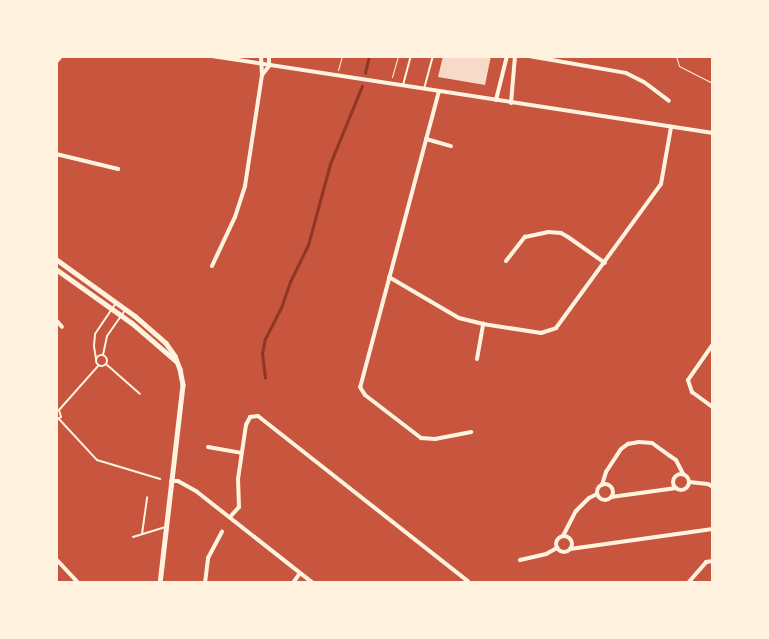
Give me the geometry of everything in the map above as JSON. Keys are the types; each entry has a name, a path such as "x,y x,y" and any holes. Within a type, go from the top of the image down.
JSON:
{"street":[{"path":"56,62 61,56"},
{"path":"212,56 713,133"},
{"path":"212,266 235,217 244,191 262,75 261,56"},
{"path":"262,75 269,66 269,56"},
{"path":"496,100 507,56"},
{"path":"511,103 515,56"},
{"path":"529,56 626,73 644,82 669,102"},
{"path":"439,91 360,382 361,391 422,438 435,439 472,432"},
{"path":"389,277 452,315 483,324 541,333 551,331 560,326 661,184 671,127"},
{"path":"426,139 451,146"},
{"path":"56,154 118,169"},
{"path":"506,262 525,237 548,232 568,237 605,263"},
{"path":"56,259 166,343 177,362 183,385 160,583"},
{"path":"56,269 112,308 177,362"},
{"path":"56,320 62,327"},
{"path":"477,359 483,324"},
{"path":"713,344 688,380 692,392 713,407"},
{"path":"230,517 239,507 238,479 248,419 250,416 258,416 468,581"},
{"path":"557,548 557,540 563,536 576,511 589,498 597,494 606,472 621,449 628,444 639,442 652,443 676,460 689,482"},
{"path":"208,447 241,453"},
{"path":"676,488 674,478 683,474"},
{"path":"171,481 186,484 312,582"},
{"path":"689,482 713,487"},
{"path":"597,494 602,499 685,488 689,482"},
{"path":"602,485 607,485 611,488 611,497"},
{"path":"557,548 564,552 570,549 713,529"},
{"path":"212,583 205,582 208,558 222,532"},
{"path":"563,536 570,539 570,549"},
{"path":"520,560 546,554 557,548"},
{"path":"56,559 78,583"},
{"path":"688,583 706,562 713,561"},
{"path":"293,583 300,573"}],"lane":[{"path":"403,86 411,56"},
{"path":"424,89 433,56"},
{"path":"99,365 94,346 95,334 116,303"},
{"path":"96,359 102,355 107,336 125,310"},
{"path":"102,355 107,358 106,364"},
{"path":"140,394 106,364 99,365 58,409 62,415 58,420 97,460 160,479"},
{"path":"142,534 147,497"},
{"path":"133,537 166,527"}],"path":[{"path":"336,76 342,56"},
{"path":"391,84 398,56"},
{"path":"676,56 679,66 713,82"}],"building":[{"path":"443,56 491,56 485,85 438,77"}],"waterway":[{"path":"365,73 369,56"},
{"path":"265,378 262,354 265,339 281,308 290,282 308,245 330,164 362,86"}]}
